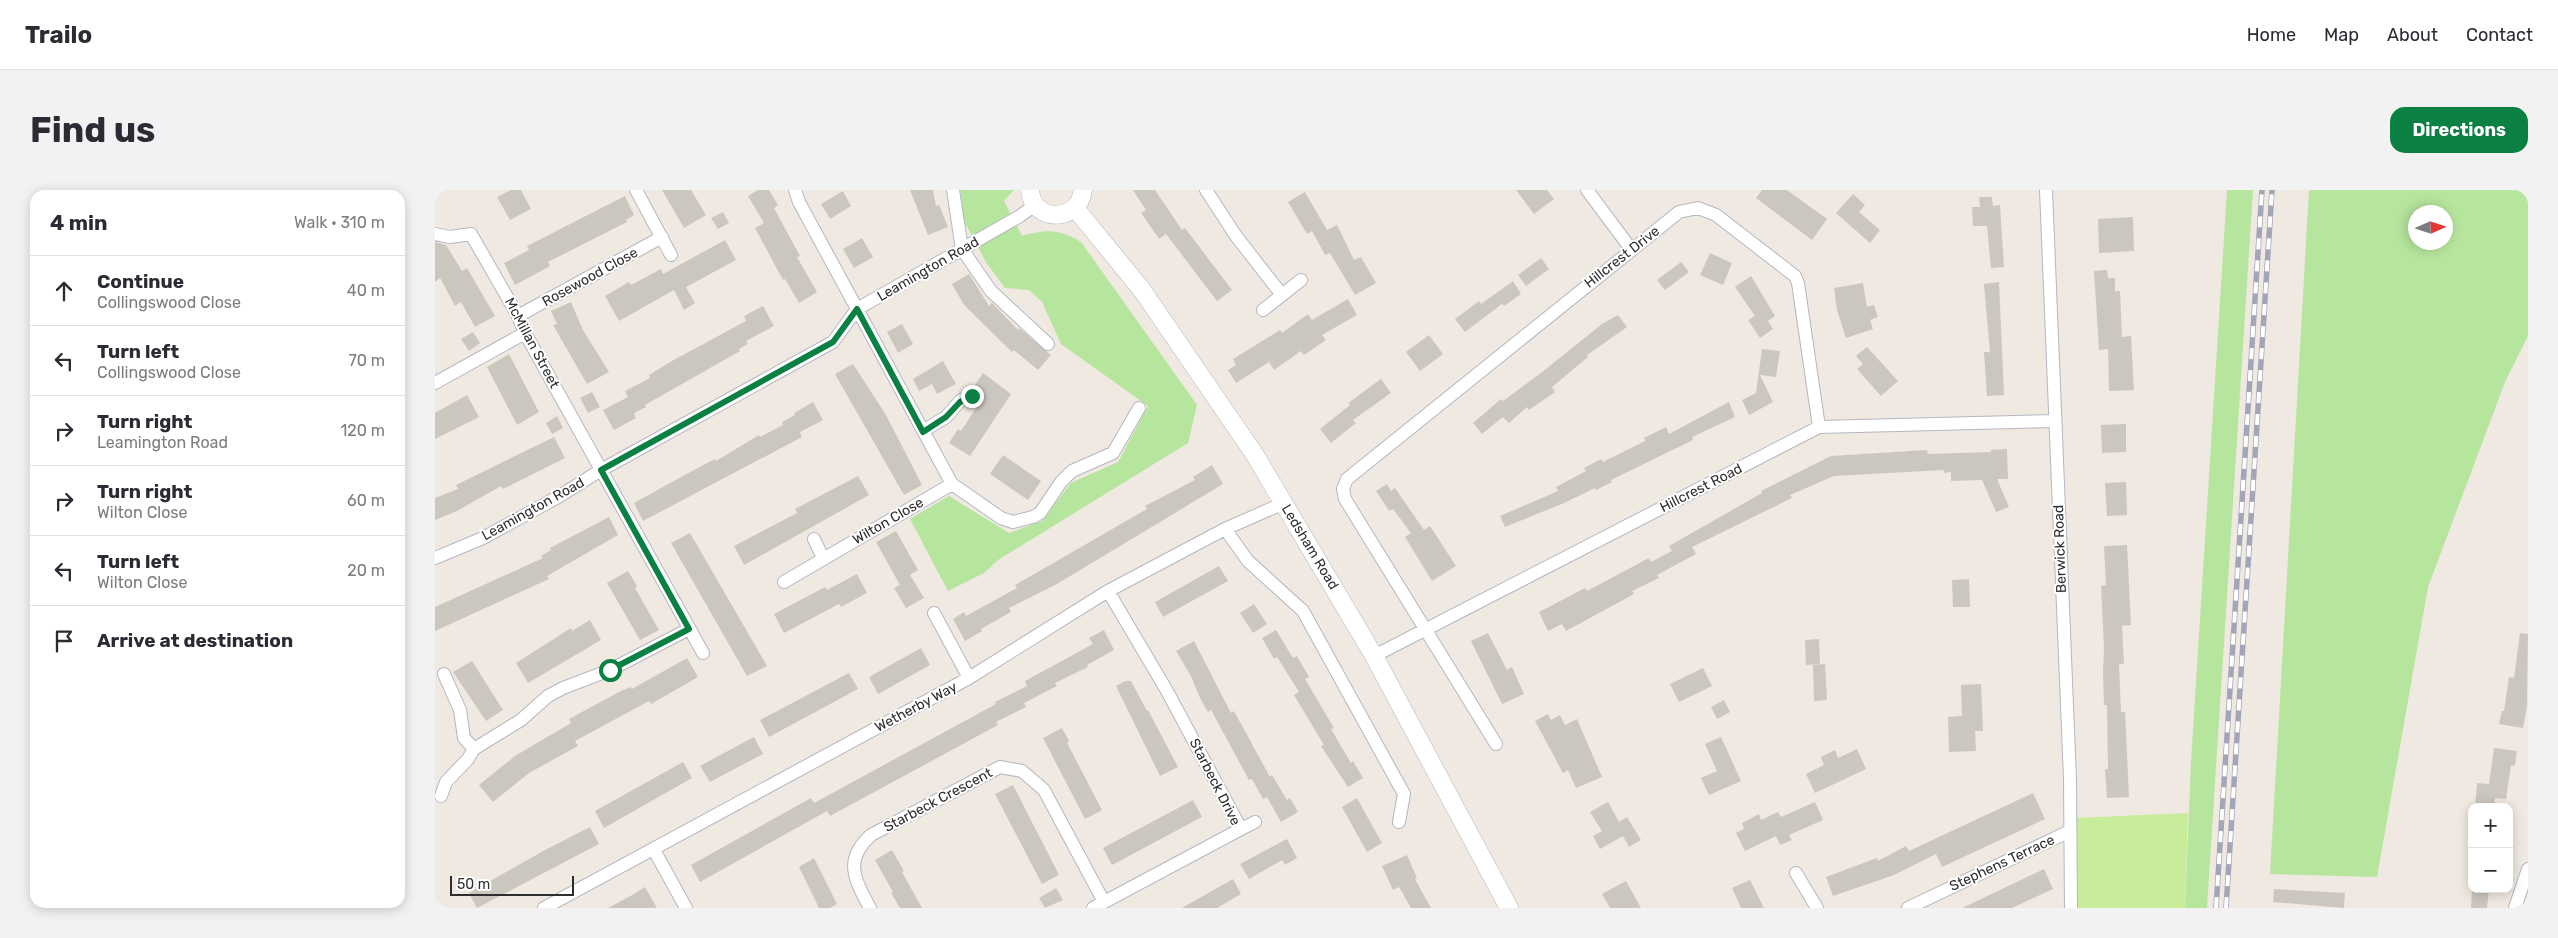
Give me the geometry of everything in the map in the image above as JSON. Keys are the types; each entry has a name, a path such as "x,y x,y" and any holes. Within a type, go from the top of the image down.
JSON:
{"main road":[{"path":"1032,198 1045,213 1053,216 1061,215 1075,208 1083,190"},
{"name":"Ledsham Road","path":"1075,208 1142,290 1255,455 1374,656 1509,908"}],"street":[{"path":"636,190 671,255"},
{"path":"795,190 799,202 953,484 1001,518 1013,522 1033,517 1039,513 1061,482 1072,472 1113,453 1139,408"},
{"path":"953,190 962,249 991,291 1047,344"},
{"path":"1206,190 1236,236 1282,295"},
{"path":"1587,190 1631,250"},
{"name":"Berwick Road","path":"2046,190 2070,831 2071,908"},
{"name":"Leamington Road","path":"435,558 491,533 558,497 601,470 833,342 857,309 1021,216 1032,198"},
{"name":"Hillcrest Drive","path":"1425,628 1345,499 1343,489 1347,479 1353,472 1679,212 1698,208 1716,215 1789,269 1798,283 1819,427"},
{"name":"McMillan Street","path":"435,234 450,237 471,234 703,653"},
{"name":"Rosewood Close","path":"518,316 662,237"},
{"path":"1263,310 1301,280"},
{"path":"435,384 525,333"},
{"path":"923,432 946,417 960,402 974,393"},
{"name":"Hillcrest Road","path":"1374,656 1425,628 1819,427 2054,421"},
{"name":"Wilton Close","path":"784,582 953,484"},
{"name":"Wetherby Way","path":"544,908 969,678 1107,591 1225,529 1284,503"},
{"path":"1225,529 1248,561 1303,611 1404,794 1399,822"},
{"path":"814,540 823,558"},
{"name":"Starbeck Drive","path":"1099,905 1241,829 1167,691 1107,591"},
{"path":"934,613 969,678"},
{"path":"1425,628 1496,744"},
{"path":"441,796 446,782 468,759 474,749 521,720 548,696 563,688 610,670 689,629"},
{"path":"444,674 460,710 464,738 474,749"},
{"name":"Starbeck Crescent","path":"870,908 856,880 854,868 855,856 860,844 871,835 1000,768 1022,771 1044,790 1099,905"},
{"path":"1241,829 1255,822"},
{"name":"Stephens Terrace","path":"1908,908 2070,831"},
{"path":"654,850 686,908"},
{"path":"1797,873 1817,908"},
{"path":"2515,908 2527,874"}],"green space":[{"path":"960,190 1014,190 1004,201 1022,236 1053,231 1081,242 1197,405 1188,443 998,560 984,573 948,591 910,519 949,496 1009,533 1042,521 1071,483 1118,462 1148,406 1061,344 1042,302 1029,290 1005,288 986,262 963,219"},
{"path":"2227,190 2253,190 2207,908 2185,908 2191,762"},
{"path":"2309,190 2528,190 2528,336 2505,382 2428,587 2377,877 2270,874"},
{"path":"2188,813 2185,908 2078,908 2075,818"}],"building":[{"path":"511,190 521,190 531,209 510,220 497,197"},
{"path":"662,190 691,190 706,215 684,228"},
{"path":"758,190 769,190 778,205 774,208 800,256 797,257 817,292 799,303 785,279 783,280 755,228 764,223 748,196"},
{"path":"910,190 933,190 936,206 939,205 948,227 928,235"},
{"path":"1133,190 1155,190 1182,230 1185,228 1232,290 1217,301 1166,234 1159,239 1141,213 1146,210"},
{"path":"1516,190 1547,190 1554,199 1534,214"},
{"path":"1762,190 1787,190 1827,219 1812,240 1756,198"},
{"path":"843,191 851,206 830,219 821,204"},
{"path":"1305,192 1327,230 1337,225 1354,260 1361,257 1376,283 1355,295 1330,253 1325,255 1312,231 1307,234 1288,202"},
{"path":"1853,194 1865,205 1859,212 1880,230 1870,243 1836,213"},
{"path":"625,196 634,215 626,220 627,222 548,262 550,266 515,285 504,263 529,250 527,246"},
{"path":"1979,197 1992,197 1993,206 2000,205 2004,267 1991,268 1987,226 1973,226 1972,207 1980,207"},
{"path":"723,212 729,223 718,229 711,218"},
{"path":"2133,217 2134,251 2099,253 2098,219"},
{"path":"862,238 873,257 854,268 843,249"},
{"path":"725,240 736,260 686,287 695,303 684,310 674,290 619,321 605,296 629,282 631,285 661,269 663,274"},
{"path":"435,242 446,245 462,271 467,268 495,316 475,327 461,302 455,306 440,278 435,282"},
{"path":"1710,253 1732,263 1723,285 1700,275"},
{"path":"1541,258 1549,269 1526,286 1518,275"},
{"path":"1681,262 1689,272 1665,290 1657,280"},
{"path":"2107,270 2108,278 2115,278 2115,291 2120,291 2122,337 2131,336 2134,390 2109,391 2108,349 2099,350 2094,271"},
{"path":"969,274 989,306 992,303 1018,330 1019,328 1051,355 1038,370 1014,350 1012,352 964,305 952,284"},
{"path":"1751,276 1775,316 1768,321 1773,329 1760,338 1748,320 1755,316 1735,287"},
{"path":"1513,281 1521,294 1504,306 1502,304 1465,332 1455,319 1479,301 1481,304"},
{"path":"1999,282 2004,395 1987,396 1984,352 1990,352 1984,284"},
{"path":"1863,283 1867,307 1874,305 1878,317 1870,320 1873,329 1846,338 1837,310 1834,288"},
{"path":"1348,299 1357,315 1322,335 1326,340 1304,355 1301,351 1274,370 1269,362 1236,383 1228,370 1236,365 1233,359 1280,330 1282,333 1308,314 1312,320"},
{"path":"571,302 583,330 609,372 587,384 553,325 557,324 551,311"},
{"path":"763,306 774,326 746,341 748,344 739,349 740,351 645,405 646,407 634,413 636,418 614,430 603,410 628,397 625,391 650,378 649,375 670,362 746,321 744,316"},
{"path":"1618,315 1627,327 1587,355 1588,357 1552,387 1555,392 1529,410 1527,407 1509,423 1503,417 1482,434 1473,423 1501,399 1503,401 1602,324"},
{"path":"902,324 913,344 898,353 887,332"},
{"path":"473,332 480,343 469,351 461,339"},
{"path":"1429,335 1443,354 1420,371 1406,352"},
{"path":"1867,347 1898,381 1881,396 1857,369 1863,364 1856,356"},
{"path":"1762,349 1780,351 1776,377 1760,375 1773,402 1749,415 1742,400 1756,393"},
{"path":"509,354 539,412 517,425 487,367"},
{"path":"943,361 956,384 937,394 932,384 919,391 913,379"},
{"path":"853,364 886,415 922,485 904,495 835,374"},
{"path":"983,373 1011,394 970,456 949,443 958,429 961,431 980,402 978,401 984,393 975,385"},
{"path":"1381,379 1391,393 1353,420 1356,423 1331,443 1320,429 1350,405 1348,403"},
{"path":"592,392 600,407 588,413 580,398"},
{"path":"467,395 479,417 435,439 435,413"},
{"path":"813,402 823,420 800,432 802,437 643,521 634,503 715,459 716,461 759,435 760,437 783,425 782,422"},
{"path":"1729,402 1735,417 1692,437 1693,440 1611,480 1612,482 1596,490 1595,488 1505,527 1500,516 1558,491 1556,487 1586,471 1584,468 1601,459 1603,462 1645,441 1644,438 1666,427 1669,434"},
{"path":"557,416 563,428 552,434 546,423"},
{"path":"2126,424 2126,452 2102,453 2101,425"},
{"path":"554,437 565,458 503,489 501,486 457,511 435,520 435,498 458,489 456,485"},
{"path":"2007,449 2008,479 1997,479 2009,507 1996,512 1982,480 1951,481 1951,472 1944,473 1944,470 1834,476 1790,495 1792,498 1692,547 1696,554 1657,575 1659,578 1632,591 1634,594 1566,631 1562,624 1548,631 1539,612 1585,588 1587,591 1649,558 1651,562 1672,551 1669,546 1762,493 1761,491 1831,456 1927,450 1928,454 1991,452 1991,450"},
{"path":"1003,455 1041,481 1028,500 990,474"},
{"path":"1212,465 1223,484 1057,584 1009,608 1011,612 981,629 982,631 965,641 953,619 964,612 966,616 1017,588 1015,585 1147,509 1145,506 1195,480 1193,477"},
{"path":"858,476 869,495 744,565 734,546 797,513 795,509"},
{"path":"2126,482 2127,515 2107,516 2105,483"},
{"path":"1387,484 1391,491 1395,488 1424,530 1430,526 1456,566 1432,581 1405,537 1411,533 1393,509 1389,511 1376,491"},
{"path":"609,517 618,535 547,576 549,579 435,631 435,607 543,558 541,556 551,550 550,548"},
{"path":"896,531 918,570 910,575 924,598 906,608 894,588 900,585 876,542"},
{"path":"690,533 767,666 747,676 671,543"},
{"path":"2127,545 2131,625 2122,626 2124,664 2119,664 2121,712 2125,712 2129,797 2107,798 2105,769 2108,769 2107,705 2104,705 2101,586 2106,585 2104,546"},
{"path":"1219,566 1228,581 1163,617 1155,602"},
{"path":"628,571 637,586 635,588 659,630 640,640 607,583"},
{"path":"857,574 867,593 841,607 839,604 784,633 774,614 825,587 827,590"},
{"path":"1969,579 1970,607 1953,607 1952,580"},
{"path":"1254,604 1267,624 1253,633 1240,613"},
{"path":"590,620 601,640 528,683 516,663 571,628 572,631"},
{"path":"1104,630 1114,650 1087,665 1088,667 1055,683 1057,686 1024,703 1026,707 996,722 998,725 830,816 827,811 700,882 691,865 811,798 814,803 996,704 995,702 1027,686 1025,681 1093,644 1089,638"},
{"path":"1276,630 1293,658 1297,656 1309,677 1305,679 1334,728 1331,729 1351,763 1353,761 1363,778 1348,787 1321,746 1324,745 1294,695 1299,692 1277,657 1274,659 1262,638"},
{"path":"1488,633 1507,670 1512,667 1524,694 1502,704 1471,641"},
{"path":"2520,633 2528,634 2527,706 2523,728 2499,724 2502,711 2504,711 2509,677 2514,678"},
{"path":"1819,639 1820,664 1806,665 1805,640"},
{"path":"1194,641 1231,713 1234,711 1270,777 1272,775 1287,800 1290,798 1298,812 1281,822 1267,797 1263,799 1252,779 1249,780 1211,710 1208,712 1200,698 1191,676 1176,651"},
{"path":"921,648 930,665 878,694 869,677"},
{"path":"687,658 698,677 651,704 649,701 575,741 578,746 529,773 493,802 479,785 515,756 571,723 569,719 621,691 631,687 632,689"},
{"path":"472,661 503,710 486,721 453,672"},
{"path":"1825,664 1827,700 1814,701 1813,665"},
{"path":"1703,668 1712,686 1679,702 1670,684"},
{"path":"849,673 858,689 769,737 760,720"},
{"path":"1125,681 1131,681 1178,767 1160,776 1116,686"},
{"path":"1981,684 1983,731 1975,731 1976,751 1949,752 1948,717 1962,716 1961,685"},
{"path":"1724,700 1730,712 1717,719 1711,707"},
{"path":"1548,714 1551,720 1560,715 1565,725 1577,719 1602,777 1576,788 1568,770 1563,773 1535,721"},
{"path":"1062,728 1069,741 1067,743 1102,810 1085,819 1043,738"},
{"path":"754,737 763,754 710,782 700,766"},
{"path":"1721,737 1741,781 1709,795 1701,778 1717,771 1705,744"},
{"path":"2494,748 2517,751 2515,766 2511,765 2506,799 2495,798 2494,803 2475,803 2477,783 2489,784"},
{"path":"1857,749 1866,769 1815,793 1806,774 1824,765 1821,757 1835,750 1838,758"},
{"path":"683,762 692,778 604,828 595,811"},
{"path":"1013,785 1059,875 1042,884 995,794"},
{"path":"2033,793 2045,819 1942,867 1936,854 1894,875 1833,896 1826,877 1877,858 1878,861 1906,846 1909,851"},
{"path":"1357,798 1382,843 1367,852 1342,807"},
{"path":"1193,800 1202,817 1112,865 1103,848"},
{"path":"1608,802 1619,822 1627,817 1641,840 1629,847 1623,836 1600,849 1593,836 1602,831 1590,812"},
{"path":"1815,802 1823,820 1789,835 1792,840 1780,845 1776,836 1745,851 1736,833 1744,829 1742,823 1759,814 1761,820 1778,812 1781,817"},
{"path":"590,827 599,844 477,908 469,893"},
{"path":"1287,839 1297,858 1285,865 1282,860 1249,879 1240,864"},
{"path":"892,850 922,908 900,908 891,893 893,892 875,860"},
{"path":"1407,855 1417,878 1415,879 1431,908 1411,908 1399,887 1393,890 1382,866"},
{"path":"814,858 837,904 830,908 819,908 799,867"},
{"path":"2044,869 2053,889 2012,908 1962,908"},
{"path":"1233,879 1241,894 1217,908 1182,908"},
{"path":"1750,880 1764,908 1741,908 1732,888"},
{"path":"1626,881 1641,908 1610,908 1602,894"},
{"path":"645,887 657,908 608,908 634,894"},
{"path":"1056,888 1063,900 1045,908 1039,898"},
{"path":"2274,889 2345,893 2344,908 2273,902"},
{"path":"2472,893 2489,893 2487,908 2471,908"}],"railway":[{"path":"2216,908 2262,190"},
{"path":"2226,908 2272,190"}],"route":[{"path":"610,670 689,629 601,470 833,342 857,309 923,432 946,417 960,402 972,396"}]}
